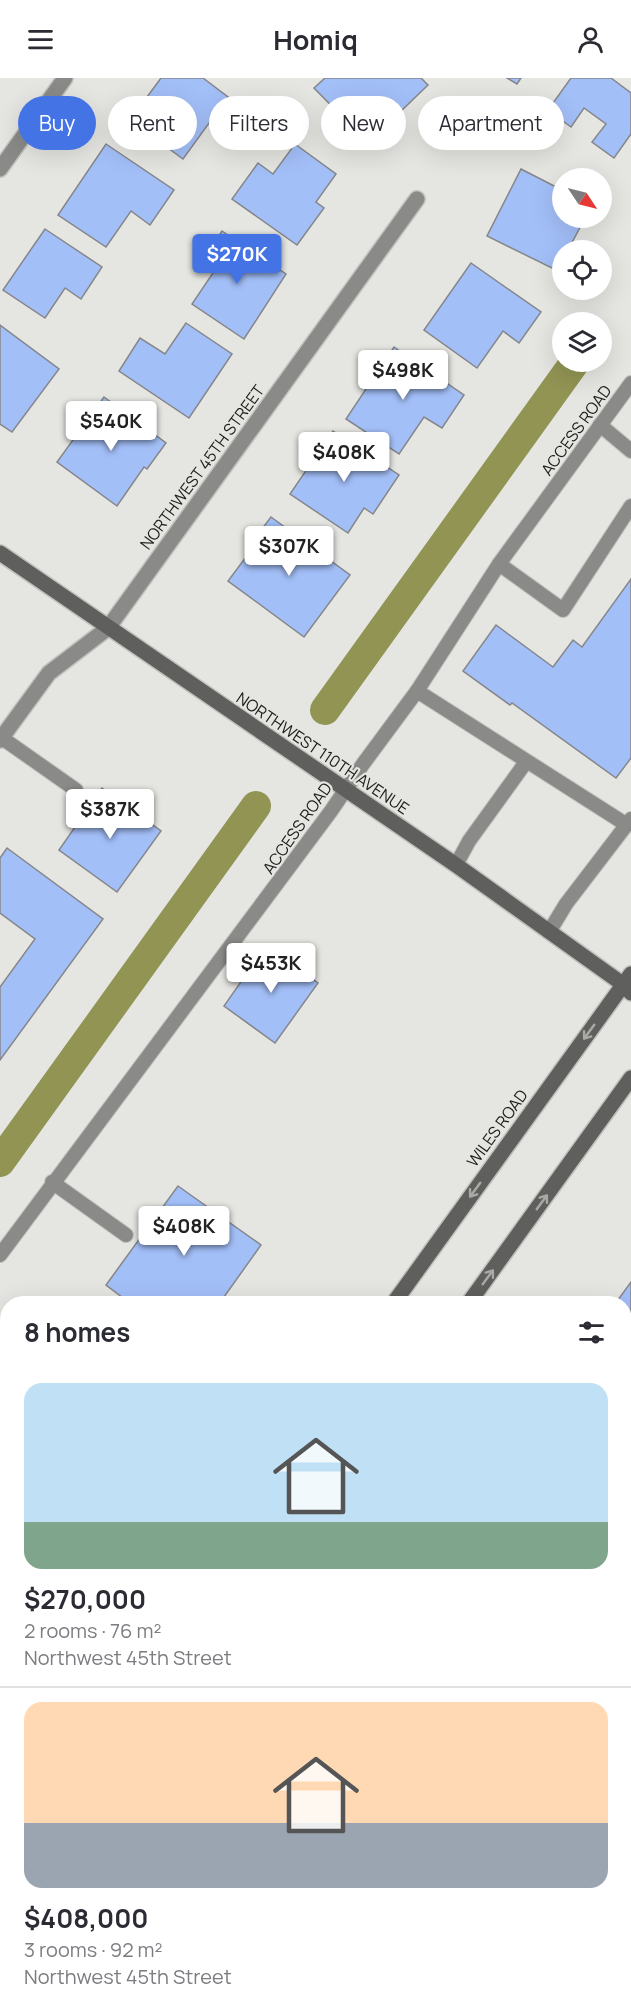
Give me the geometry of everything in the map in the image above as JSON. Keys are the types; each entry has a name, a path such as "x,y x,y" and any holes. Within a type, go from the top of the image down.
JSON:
{"street":[{"path":"0,169 65,78"},
{"name":"NORTHWEST 45TH STREET","path":"1,739 49,673 108,628 417,199"},
{"name":"NORTHWEST 110TH AVENUE","path":"0,553 456,865 549,932 629,984"},
{"name":"WILES ROAD","path":"399,1296 629,984"},
{"path":"474,1296 631,1078"}],"lane":[{"name":"ACCESS ROAD","path":"0,1255 52,1182 282,878 417,691 499,564 631,383"},
{"path":"600,425 631,451"},
{"path":"499,564 562,610 631,506"},
{"path":"417,691 526,762 629,822 566,904 549,932"},
{"path":"1,739 76,790"},
{"path":"456,865 469,841 526,762"},
{"path":"52,1182 126,1235"}],"building":[{"path":"161,78 203,78 227,96 209,96 209,123 197,140 197,96 148,96"},
{"path":"325,78 421,78 428,85 406,106 406,96 322,96 314,88"},
{"path":"507,78 521,78 517,84"},
{"path":"571,78 611,78 631,93 631,134 614,158 592,142 606,124 584,108 571,127 564,122 564,96 558,96"},
{"path":"106,144 108,150 115,150 174,190 150,225 131,211 106,247 58,215"},
{"path":"171,150 190,150 183,159"},
{"path":"291,150 303,150 336,174 316,202 324,208 297,245 232,199 258,163 273,174"},
{"path":"521,169 552,185 552,228 580,228 573,240 552,240 552,268 487,236"},
{"path":"45,229 102,267 81,299 65,288 45,318 3,290"},
{"path":"222,231 286,274 244,339 192,304 215,270 202,261"},
{"path":"471,263 541,312 519,343 503,331 477,368 424,330"},
{"path":"186,323 232,354 189,418 119,371 140,338 165,354"},
{"path":"0,325 59,369 12,432 0,424"},
{"path":"394,347 464,395 442,428 424,417 399,454 346,419"},
{"path":"104,397 166,443 147,469 144,467 117,506 57,462"},
{"path":"333,431 399,475 373,514 364,508 348,533 290,494"},
{"path":"271,517 350,575 304,637 228,581 255,545 252,542"},
{"path":"631,579 631,758 616,778 512,703 510,705 463,671 496,625 553,667 573,640 582,647"},
{"path":"102,788 161,831 117,892 59,850"},
{"path":"7,848 103,919 0,1060 0,987 35,939 0,913 0,858"},
{"path":"266,946 318,983 275,1043 224,1006"},
{"path":"178,1186 261,1245 225,1296 120,1296 106,1285"},
{"path":"631,1282 631,1296 621,1296"}],"waterway":[{"path":"325,710 568,372"},
{"path":"0,1162 256,806"}]}
